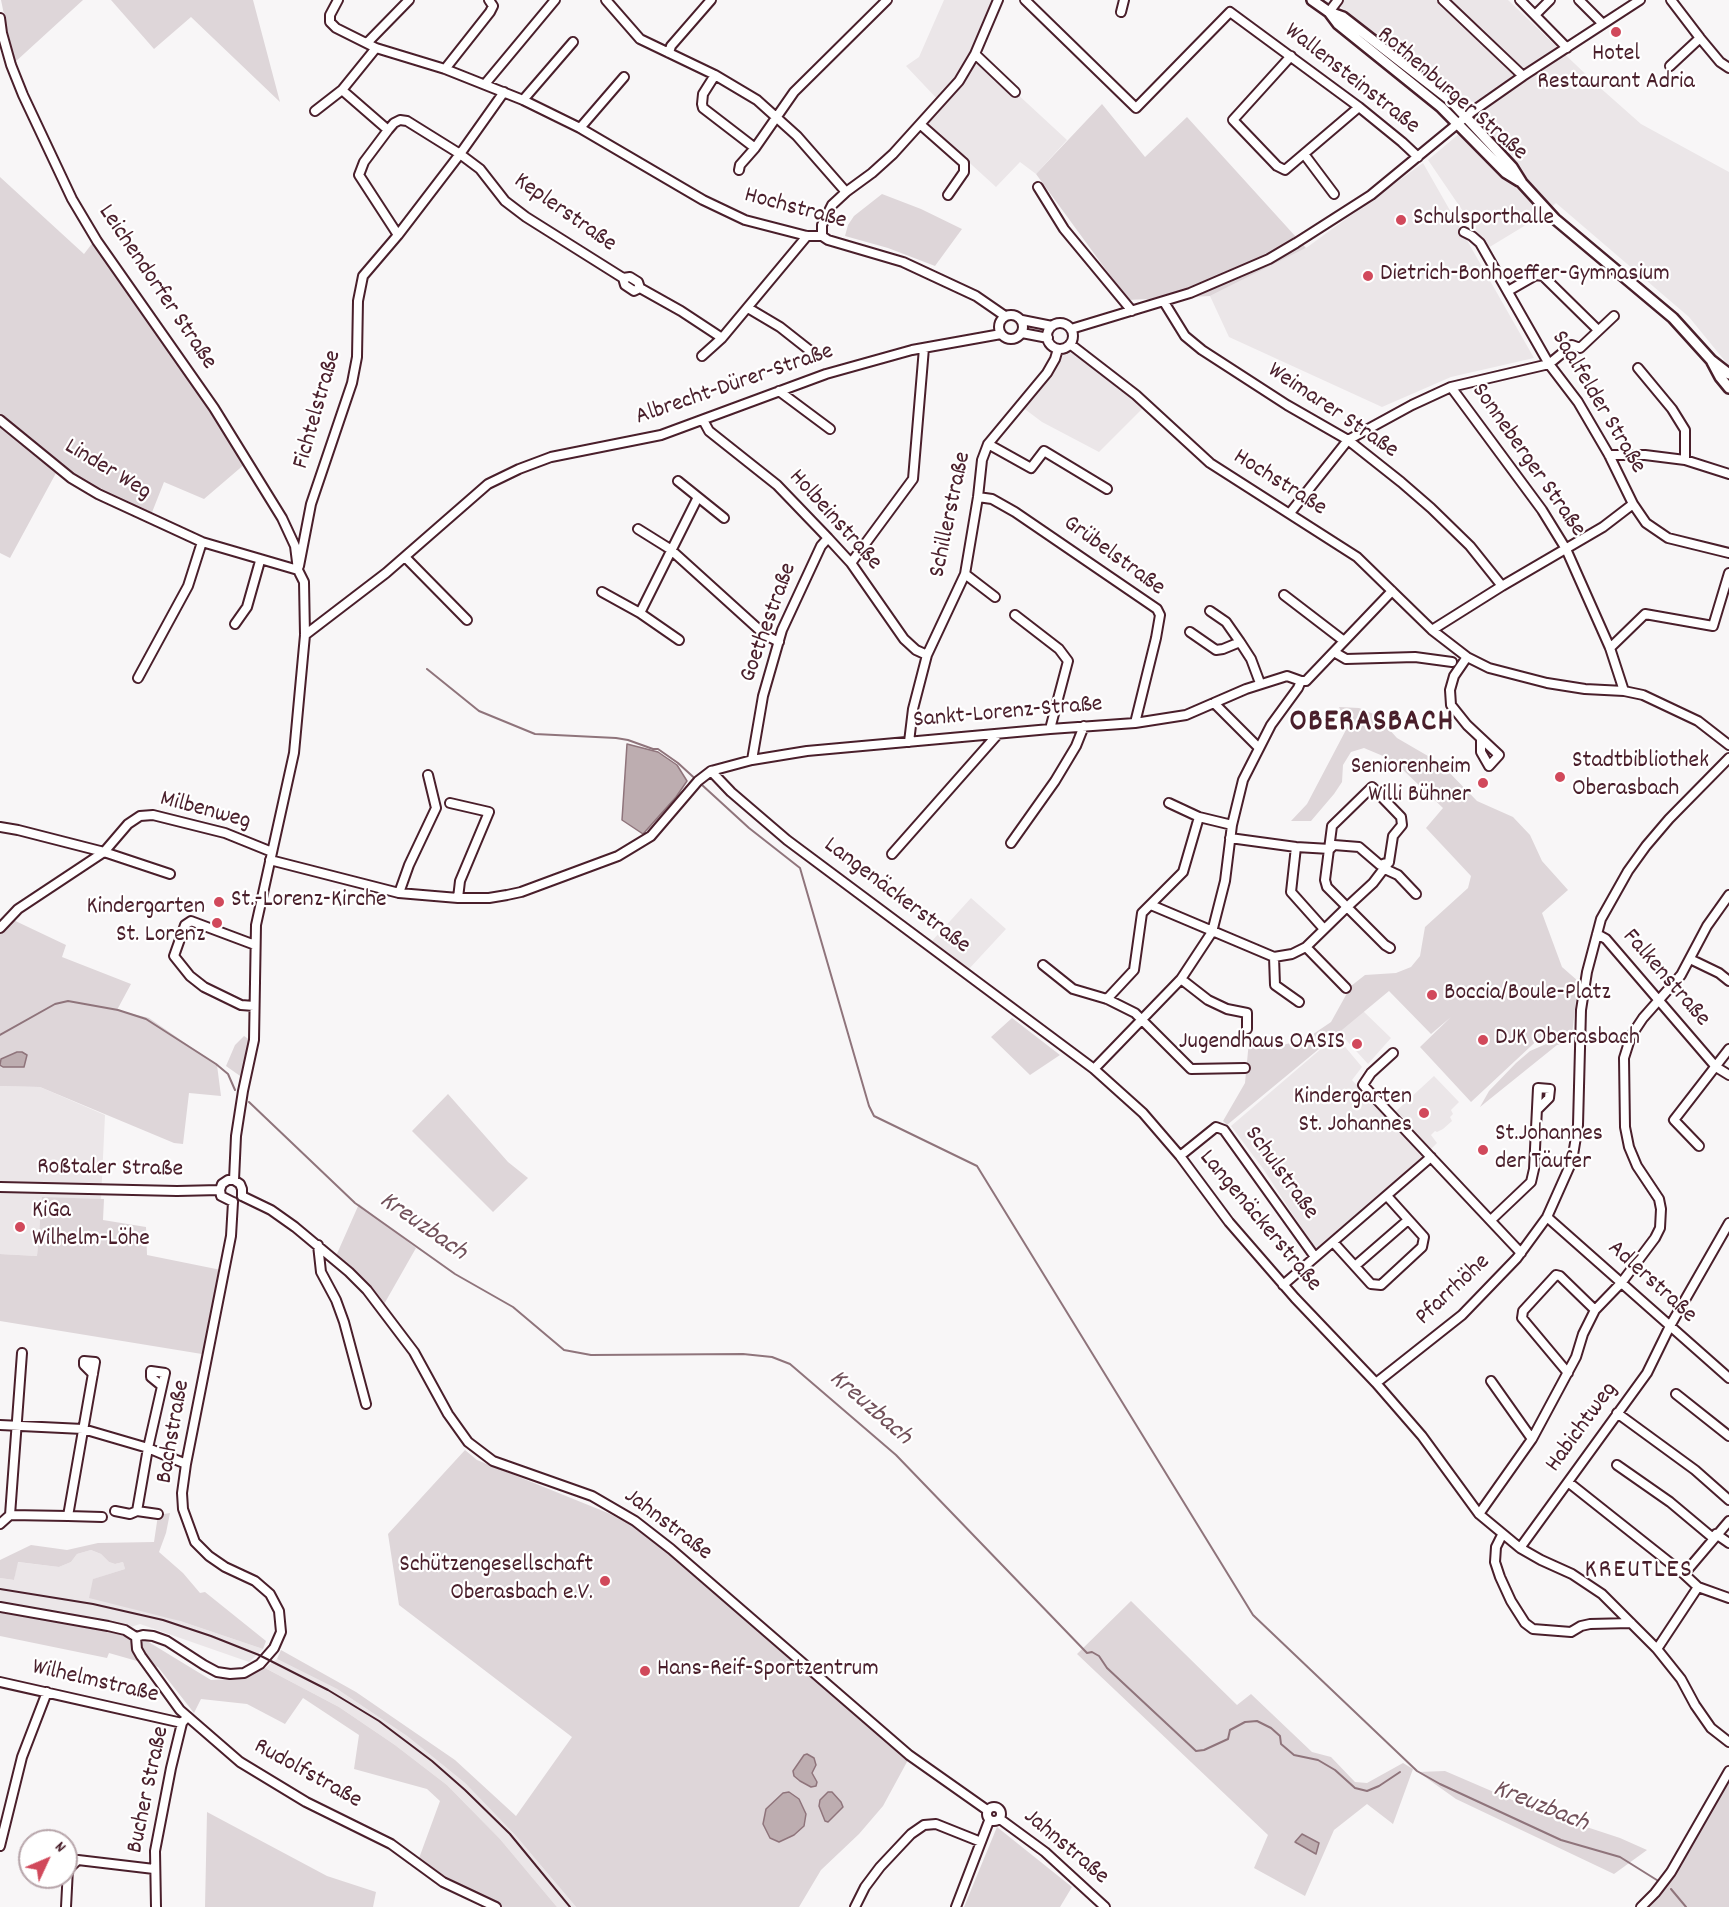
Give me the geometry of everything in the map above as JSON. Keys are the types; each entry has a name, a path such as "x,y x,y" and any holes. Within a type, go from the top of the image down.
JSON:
{"main road":[{"name":"Rothenburger Straße","path":"1312,0 1329,12 1343,17 1450,101 1512,167 1522,183 1575,237 1673,318 1729,375"},
{"name":"Rothenburger Straße","path":"1329,12 1338,24 1403,75 1459,124 1506,173 1522,183"},
{"name":"Rothenburger Straße","path":"1712,360 1720,377 1729,388"}],"street":[{"name":"Hochstraße","path":"338,0 330,15 330,22 336,28 376,48 445,69 524,100 580,128 703,200 746,220 807,236 822,236 828,240 903,262 976,296 1005,316"},
{"path":"367,43 409,0"},
{"path":"445,69 490,12 493,6 489,0"},
{"path":"485,84 555,0"},
{"path":"606,0 640,39 715,75 744,92 777,116 846,192"},
{"path":"669,53 671,46 711,0"},
{"path":"739,170 740,165 755,148 794,92 888,0"},
{"path":"822,236 822,225 832,205 893,154 959,81 975,54 998,0"},
{"name":"Wallensteinstraße","path":"1025,0 1136,108 1230,12 1359,107 1418,158"},
{"path":"1121,12 1124,0"},
{"path":"1329,12 1338,0"},
{"path":"1443,0 1523,76"},
{"path":"1520,0 1567,48"},
{"path":"1535,15 1550,0"},
{"path":"1579,0 1603,24"},
{"path":"1001,334 999,324 1005,316 1014,315 1022,320 1052,326 1062,324 1071,329 1164,302 1233,275 1287,248 1355,206 1467,117 1523,76 1640,0"},
{"path":"1671,0 1720,62 1729,68"},
{"name":"Leichendorfer Straße","path":"0,18 2,33 23,95 72,199 97,241 214,408 276,508 295,546 298,570"},
{"path":"1670,66 1700,38"},
{"path":"524,100 573,42"},
{"path":"315,111 342,90 376,48"},
{"path":"975,54 1015,92"},
{"path":"1291,56 1233,120 1277,166 1285,170 1359,107"},
{"path":"715,75 704,94 703,108 755,148"},
{"path":"580,128 624,77"},
{"path":"342,90 388,130 364,162 359,175 399,235"},
{"name":"Fichtelstraße","path":"298,570 311,504 352,383 357,357 360,283 367,269 399,235 504,92"},
{"name":"Keplerstraße","path":"388,130 394,123 407,120 480,169 494,189 512,206 623,278 625,285 634,291 640,288 722,338"},
{"path":"921,125 964,163 964,172 948,195"},
{"path":"1305,154 1334,194"},
{"path":"1038,187 1064,229 1132,311"},
{"name":"Saalfelder Straße","path":"1464,232 1480,243 1550,364 1578,402 1609,455 1633,504 1646,523 1660,534 1676,540 1729,553"},
{"path":"702,356 722,338 807,236"},
{"path":"1508,291 1536,275 1543,276 1598,330"},
{"name":"Weimarer Straße","path":"1164,302 1185,336 1202,350 1287,405 1348,440 1431,508 1470,546 1502,586"},
{"path":"748,308 780,327 813,353"},
{"path":"1290,513 1348,440 1412,405 1451,387 1550,364 1572,345 1580,348 1614,316"},
{"path":"1022,320 1024,326 1022,333 1048,338"},
{"path":"1052,326 1048,332 1048,338 1052,346 1058,349 1071,344 1073,337 1071,329"},
{"name":"Albrecht-Dürer-Straße","path":"305,635 360,594 493,481 551,457 661,435 826,374 924,348 1001,334 1013,339 1022,333"},
{"name":"Hochstraße","path":"1071,344 1136,395 1210,463 1357,557 1432,630 1467,657 1489,668 1547,683 1642,694 1680,711 1707,727 1729,745"},
{"path":"851,563 913,479 924,348"},
{"name":"Schillerstraße","path":"909,742 913,709 927,655 965,574 982,459 988,444 1047,373 1058,349"},
{"path":"1638,368 1672,409 1685,430 1684,460"},
{"name":"Sonneberger Straße","path":"1451,387 1542,510 1566,549 1610,648 1624,691"},
{"path":"779,391 830,429"},
{"name":"Linder Weg","path":"0,420 71,478 98,494 150,520 202,542 260,561 298,570"},
{"name":"Holbeinstraße","path":"704,420 709,431 777,485 828,538 851,563 904,639 916,650 927,655"},
{"path":"988,444 1031,468 1044,451 1107,489"},
{"path":"1609,455 1645,455 1684,460 1729,474"},
{"path":"678,481 724,518"},
{"path":"640,613 698,497"},
{"name":"Grübelstraße","path":"978,497 992,499 1016,512 1157,609 1160,615 1156,638 1136,723"},
{"path":"1432,630 1603,527 1633,504"},
{"path":"638,528 670,549 765,635 779,642"},
{"name":"Goethestraße","path":"752,760 763,696 788,615 821,546 828,538"},
{"path":"138,678 188,586 202,542"},
{"path":"405,557 467,620"},
{"path":"235,624 247,607 260,561"},
{"path":"234,1180 236,1136 254,1040 255,945 259,902 294,753 305,635 304,582 298,570"},
{"path":"1610,648 1645,614 1713,626 1729,573"},
{"path":"965,574 995,597"},
{"path":"1094,1069 1181,979 1212,932 1226,881 1232,825 1243,780 1271,724 1301,681 1306,681 1392,591"},
{"path":"602,592 640,613 679,640"},
{"path":"1284,595 1344,641"},
{"path":"1210,611 1226,622 1240,642 1251,659 1260,683"},
{"path":"1015,615 1059,649 1068,661 1050,729"},
{"path":"1190,633 1216,650 1240,642"},
{"path":"1334,652 1346,659 1415,657 1452,662"},
{"path":"1467,657 1454,676 1450,690 1451,705 1481,740"},
{"name":"Sankt-Lorenz-Straße","path":"711,771 752,760 807,751 1136,723 1186,715 1260,683 1287,676 1301,681"},
{"path":"1214,703 1258,747"},
{"path":"1011,843 1055,781 1076,746 1084,726"},
{"path":"892,854 998,734"},
{"name":"Pfarrhöhe","path":"1376,1383 1462,1315 1521,1253 1547,1217 1572,1161 1578,1125 1581,1010 1587,972 1606,908 1646,846 1729,758"},
{"name":"Milbenweg","path":"0,928 18,909 104,852 128,824 140,816 153,815 225,833 271,856 399,893 489,898 520,892 618,856 651,836 698,781 711,771"},
{"name":"Langenäckerstraße","path":"711,771 731,792 787,840 1094,1069 1143,1113 1283,1284 1376,1383 1422,1436 1468,1502 1479,1514 1520,1548 1572,1574 1602,1594 1657,1649 1681,1679 1695,1705 1712,1728 1729,1742"},
{"path":"399,893 409,865 436,808 428,775"},
{"path":"1151,905 1274,957 1292,954 1306,947 1347,907 1387,866 1393,836 1402,825 1401,816 1372,787 1332,826 1325,880 1327,887 1347,907 1385,945 1390,948"},
{"path":"450,803 489,812 460,881 458,898"},
{"path":"1169,803 1199,817 1232,825"},
{"path":"1107,999 1134,970 1142,913 1183,872 1199,817"},
{"path":"0,827 104,852 170,874"},
{"path":"1230,838 1296,847 1330,849 1334,845 1359,848 1380,865 1387,866 1398,874 1416,894"},
{"path":"1296,847 1291,892 1324,929"},
{"path":"1479,1514 1532,1439 1568,1373 1595,1310 1623,1282 1660,1228 1659,1199 1637,1166 1624,1127 1624,1058 1629,1038 1643,1018 1681,975 1707,926 1726,906 1729,895"},
{"path":"254,1006 242,1005 204,987 190,976 174,956 185,925 191,921 255,945"},
{"name":"Falkenstraße","path":"1597,934 1606,939 1716,1067 1729,1075"},
{"path":"1306,947 1346,988"},
{"path":"1274,957 1275,986 1299,1002"},
{"path":"1690,959 1719,973 1729,981"},
{"path":"1043,965 1073,989 1107,999 1135,1013 1191,1070 1245,1068"},
{"path":"1181,979 1208,1000 1227,1009 1247,1013 1247,1029"},
{"path":"1699,1146 1674,1120 1729,1049"},
{"path":"1393,1053 1371,1073 1363,1085 1521,1253"},
{"path":"1491,1220 1531,1182 1534,1169 1537,1110"},
{"name":"Schulstraße","path":"1180,1156 1216,1127 1224,1130 1315,1257"},
{"path":"1283,1284 1431,1157"},
{"path":"228,1180 234,1180 240,1184 242,1196 233,1202 224,1199 220,1190 222,1184 228,1180"},
{"name":"Roßtaler Straße","path":"0,1187 220,1190"},
{"name":"Jahnstraße","path":"242,1196 271,1210 318,1245 361,1284 391,1319 414,1352 448,1414 468,1442 493,1461 592,1496 635,1521 671,1549 909,1755 987,1810"},
{"path":"1333,1242 1371,1284 1381,1284 1422,1247 1424,1237 1388,1196"},
{"name":"Bachstraße","path":"0,1607 108,1626 125,1630 136,1637 153,1636 167,1641 210,1669 230,1674 244,1672 260,1664 274,1648 281,1632 279,1611 270,1594 255,1581 225,1567 209,1556 195,1542 183,1509 182,1493 186,1464 231,1236 233,1202"},
{"name":"Adlerstraße","path":"1547,1217 1729,1378"},
{"path":"1355,1266 1408,1220"},
{"name":"Habichtweg","path":"1520,1548 1647,1372 1670,1326 1729,1223"},
{"path":"318,1245 321,1272 336,1300 344,1323 366,1404"},
{"path":"1568,1373 1522,1318 1523,1311 1556,1275 1560,1275 1595,1310"},
{"path":"0,1524 10,1515 22,1353"},
{"path":"68,1516 93,1374"},
{"path":"1491,1381 1532,1439"},
{"path":"137,1511 162,1386"},
{"path":"1676,1394 1729,1436"},
{"path":"1617,1413 1695,1470 1729,1500"},
{"path":"0,1425 83,1429 148,1448 186,1464"},
{"path":"1617,1465 1715,1536 1729,1543"},
{"path":"1568,1482 1698,1587 1729,1598"},
{"path":"115,1511 130,1514 137,1511 158,1514"},
{"path":"10,1515 102,1517"},
{"path":"1684,1574 1729,1521"},
{"path":"1502,1535 1496,1547 1495,1562 1511,1601 1525,1623 1533,1629 1571,1632 1590,1624 1631,1623"},
{"path":"1657,1649 1698,1587"},
{"name":"Rudolfstraße","path":"136,1637 137,1649 141,1656 184,1720 240,1761 306,1802 391,1844 442,1882 496,1907"},
{"name":"Wilhelmstraße","path":"0,1682 184,1720"},
{"path":"0,1846 22,1756 47,1692"},
{"name":"Bucher Straße","path":"156,1907 155,1851 184,1720"},
{"path":"1641,1907 1671,1872 1729,1771"},
{"name":"Jahnstraße","path":"987,1810 998,1809 1001,1812 1000,1819"},
{"name":"Jahnstraße","path":"987,1810 986,1816 989,1821 1000,1819"},
{"name":"Jahnstraße","path":"1000,1819 1045,1852 1105,1907"},
{"path":"956,1907 989,1821"},
{"path":"855,1907 865,1887 880,1867 924,1825 936,1824 981,1842"},
{"path":"66,1907 68,1869 78,1860 154,1869"}],"shaded area":[{"path":"1,0 83,0 14,63"},
{"path":"111,0 253,0 280,102 191,17 154,49"},
{"path":"944,0 999,0 974,54 1067,140 1036,174 1020,162 996,187 925,122 941,103 906,66 919,57"},
{"path":"1332,0 1508,0 1641,124 1729,172 1729,366 1689,317 1556,203 1544,214 1488,248 1428,160 1479,117"},
{"path":"1102,104 1145,157 1187,117 1306,248 1210,296 1128,300 1036,174"},
{"name":"Dietrich-Bonhoeffer-Gymnasium","path":"1423,163 1534,358 1451,377 1382,407 1229,337 1210,296 1306,248"},
{"path":"0,177 84,254 94,241 246,463 204,499 164,482 149,520 56,473 10,558 0,553"},
{"path":"882,194 921,209 962,229 935,266 888,248 845,236 854,216"},
{"path":"1071,346 1147,404 1099,452 1042,422 1022,407"},
{"path":"1339,707 1359,708 1376,715 1397,738 1440,763 1477,801 1513,817 1530,835 1542,861 1568,890 1542,913 1562,967 1578,981 1571,1044 1557,1045 1480,1107 1489,1091 1516,1063 1530,1051 1553,1041 1545,1033 1471,1102 1420,1047 1451,1017 1431,1034 1389,991 1227,1125 1223,1121 1245,1083 1249,1041 1275,1046 1303,1041 1331,1022 1351,986 1365,975 1396,973 1411,967 1420,956 1425,927 1468,888 1471,876 1426,828 1443,808 1402,769 1383,756 1364,748 1351,752 1343,765 1342,782 1311,821 1291,821 1307,804 1348,726"},
{"path":"627,744 658,752 677,765 687,781 643,834 622,820"},
{"path":"971,898 1006,929 968,970 931,942"},
{"path":"7,917 66,945 62,957 131,984 117,1010 149,1018 217,1065 221,1096 189,1093 183,1144 174,1143 40,1087 0,1086 0,926"},
{"path":"1362,1010 1391,1038 1368,1064 1337,1030"},
{"path":"1012,1018 1060,1055 1030,1075 991,1037"},
{"path":"244,1036 250,1040 243,1078 226,1066 235,1045"},
{"path":"1336,1036 1362,1067 1352,1080 1423,1158 1317,1252 1264,1170 1231,1126"},
{"path":"17,1052 27,1055 24,1067 0,1065 1,1059"},
{"name":"Kindergarten St. Johannes","path":"1434,1076 1459,1102 1451,1110 1452,1121 1431,1135 1437,1143 1430,1150 1395,1112"},
{"path":"0,1086 40,1087 105,1115 101,1199 42,1198 37,1256 0,1254"},
{"path":"448,1094 508,1162 528,1178 493,1212 412,1131"},
{"path":"42,1197 104,1199 103,1220 146,1227 147,1255 226,1271 208,1355 0,1321 0,1254 37,1256"},
{"path":"359,1204 416,1248 383,1306 336,1256"},
{"name":"Hans-Reif-Sportzentrum","path":"465,1450 477,1460 608,1513 642,1531 908,1760 883,1806 859,1834 821,1870 799,1907 576,1907 516,1836 465,1783 407,1736 337,1689 277,1659 281,1650 356,1692 455,1760 516,1816 572,1737 399,1605 388,1534"},
{"path":"170,1513 159,1552 183,1573 200,1593 205,1592 266,1641 263,1649 180,1621 89,1598 93,1579 125,1569 123,1562 115,1564 109,1562 101,1554 91,1550 77,1554 71,1562 59,1567 18,1562 14,1580 0,1578 0,1560 31,1545 67,1550 98,1543 154,1542 158,1515"},
{"path":"91,1550 101,1554 109,1562 115,1564 123,1562 125,1569 94,1579 180,1621 263,1649 249,1662 140,1624 116,1632 11,1612 11,1603 0,1601 0,1578 14,1580 17,1562 59,1567 71,1562 77,1554"},
{"path":"0,1601 12,1603 11,1612 116,1632 147,1641 211,1680 236,1679 265,1668 339,1707 395,1745 447,1785 500,1839 557,1907 501,1907 418,1861 440,1801 427,1789 354,1769 359,1735 303,1698 285,1724 247,1704 201,1699 194,1713 158,1667 109,1653 107,1658 0,1636"},
{"path":"1131,1601 1237,1705 1251,1694 1312,1752 1331,1757 1355,1782 1367,1783 1403,1763 1413,1769 1393,1824 1367,1804 1334,1830 1305,1896 1254,1868 1268,1835 1077,1654"},
{"path":"277,1659 337,1689 407,1736 465,1783 516,1836 576,1907 557,1907 500,1839 447,1785 395,1745 339,1707 265,1668"},
{"path":"807,1754 814,1758 816,1765 812,1773 817,1782 816,1786 811,1787 794,1776 793,1771"},
{"path":"1729,1770 1729,1907 1646,1907"},
{"path":"1445,1771 1538,1811 1620,1838 1647,1850 1614,1874 1456,1799 1418,1772"},
{"path":"789,1792 799,1799 806,1814 804,1826 794,1835 779,1842 770,1838 763,1824 766,1809 783,1793"},
{"path":"828,1792 832,1792 843,1807 828,1822 825,1821 819,1806 820,1800"},
{"path":"207,1812 327,1876 376,1892 373,1907 205,1907"},
{"path":"997,1827 1072,1887 1060,1907 964,1907"},
{"path":"1302,1834 1319,1843 1316,1854 1295,1842"}],"waterway":[{"path":"427,669 479,711 535,734 616,738 658,749 678,763 749,828 800,868 869,1106 874,1116 977,1166 1253,1615 1417,1771 1561,1840 1620,1857 1660,1882"},
{"name":"Kreuzbach","path":"0,1035 55,1004 68,1001 118,1010 146,1019 216,1064 228,1074 235,1090"},
{"name":"Kreuzbach","path":"249,1102 355,1203 455,1274 513,1307 564,1350 591,1355 743,1354 772,1357 790,1364 896,1455 1087,1653 1092,1652 1099,1656 1107,1668 1196,1751 1204,1750 1228,1739 1230,1730 1245,1722 1257,1721 1280,1736 1281,1744 1294,1755 1318,1760 1335,1770 1355,1788 1367,1791 1400,1772"},
{"name":"Kreuzbach","path":"1671,1889 1686,1907"}],"railway":[{"path":"0,1589 93,1604 163,1620 259,1655 328,1690 379,1721 432,1761 465,1790 510,1834 570,1907"}],"place":[{"name":"Hotel Restaurant Adria","path":"1616,32"},
{"name":"Schulsporthalle","path":"1401,220"},
{"name":"Dietrich-Bonhoeffer-Gymnasium","path":"1368,276"},
{"name":"Stadtbibliothek Oberasbach","path":"1560,777"},
{"name":"Seniorenheim Willi Bühner","path":"1483,783"},
{"name":"St.-Lorenz-Kirche","path":"219,902"},
{"name":"Kindergarten St. Lorenz","path":"217,923"},
{"name":"Boccia/Boule-Platz","path":"1432,995"},
{"name":"DJK Oberasbach","path":"1483,1040"},
{"name":"Jugendhaus OASIS","path":"1357,1044"},
{"name":"Kindergarten St. Johannes","path":"1424,1113"},
{"name":"St.Johannes der Täufer","path":"1483,1150"},
{"name":"KiGa Wilhelm-Löhe","path":"20,1227"},
{"name":"Schützengesellschaft Oberasbach e.V.","path":"605,1581"},
{"name":"Hans-Reif-Sportzentrum","path":"645,1671"}],"district":[{"name":"OBERASBACH","path":"1372,725"},
{"name":"KREUTLES","path":"1639,1572"}]}
